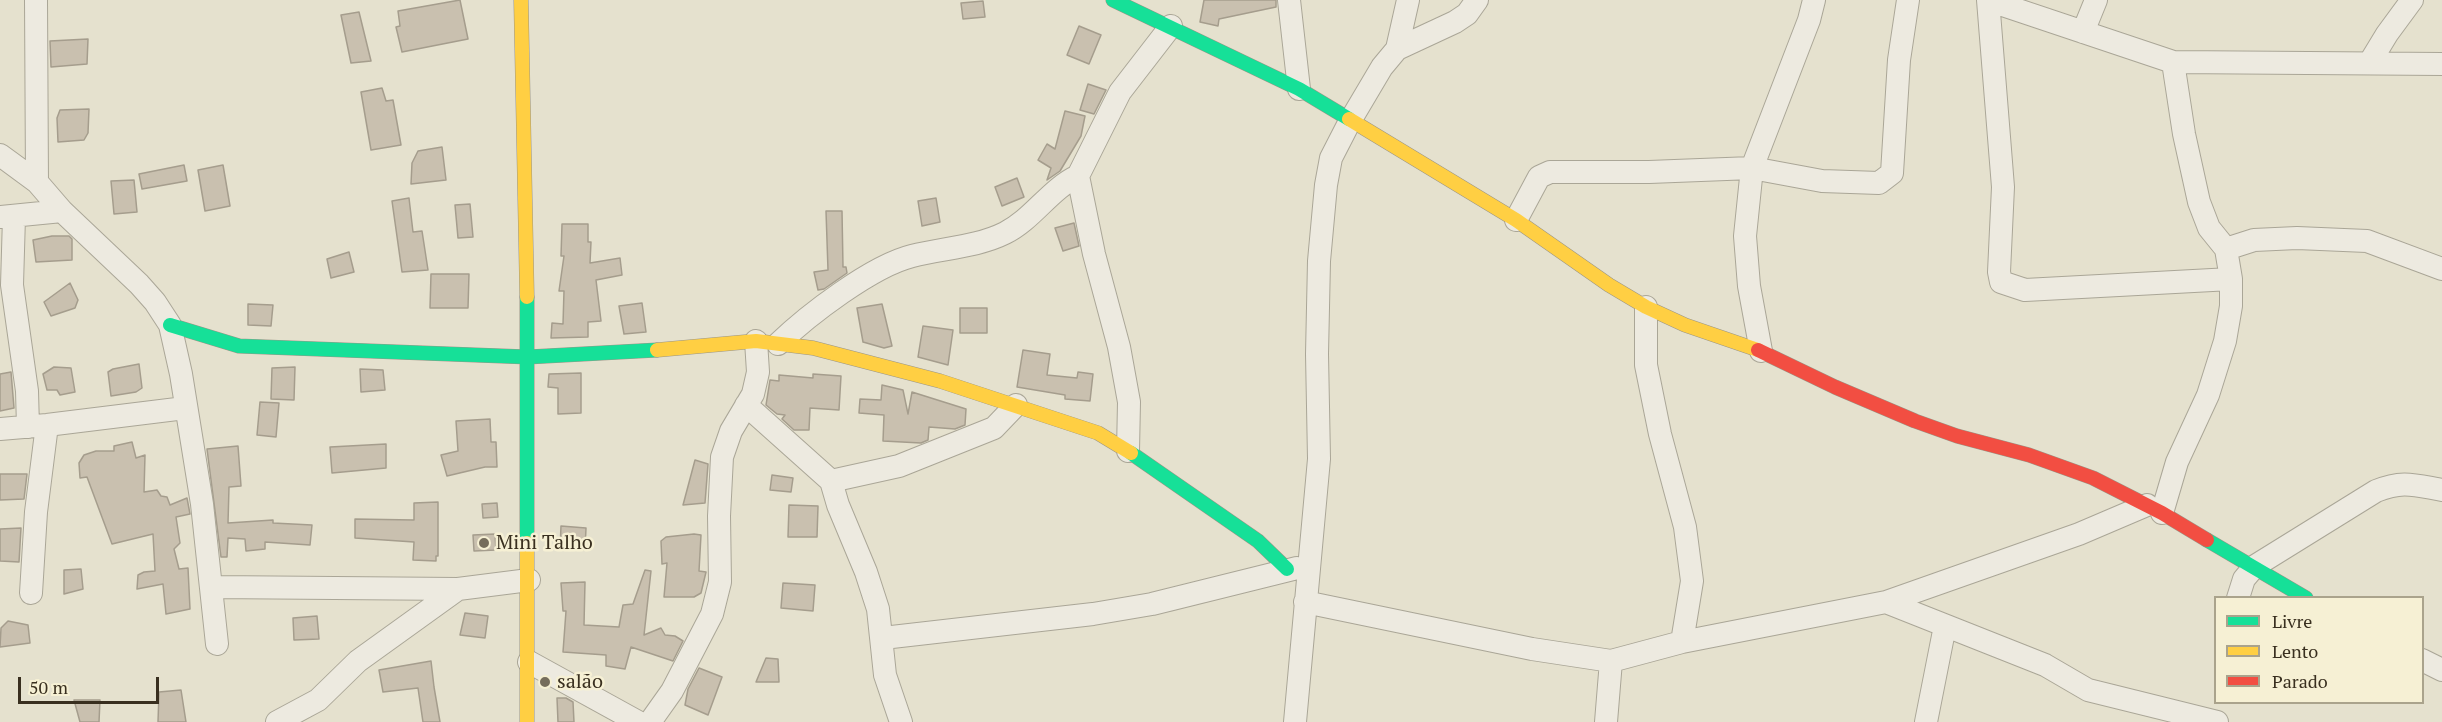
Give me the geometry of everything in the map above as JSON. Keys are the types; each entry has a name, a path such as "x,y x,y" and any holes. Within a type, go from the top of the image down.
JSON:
{"street":[{"path":"36,0 37,182"},
{"path":"521,0 528,357 529,662 527,722"},
{"path":"1113,0 1299,89 1516,220 1609,285 1647,308 1685,325 1761,351 1835,387 1915,420 1957,436 2029,455 2093,478 2155,509 2304,596"},
{"path":"1289,0 1299,89"},
{"path":"1397,49 1408,0"},
{"path":"1295,722 1305,602 1298,568 1319,459 1317,354 1320,250 1331,158 1382,67 1397,49 1467,14 1477,0"},
{"path":"1761,351 1749,286 1745,236 1752,168 1809,20 1814,0"},
{"path":"1516,220 1539,177 1544,173 1752,168 1822,181 1879,183 1888,178 1892,173 1899,60 1908,0"},
{"path":"2231,279 2025,290 2001,282 1999,272 2003,187 1988,0 2173,62 2442,64"},
{"path":"2083,32 2096,0"},
{"path":"2370,62 2412,0"},
{"path":"650,722 683,672 712,614 720,582 719,516 722,457 731,431 753,394 767,342 867,276 909,256 978,243 1006,232 1031,215 1068,181 1077,176 1120,92 1171,26"},
{"path":"1305,602 1532,649 1611,660 1682,642 1886,602 2155,509 2208,395 2225,342 2231,306 2231,279 2226,249 2209,228 2199,202 2184,134 2173,62"},
{"path":"0,155 37,182 62,211 139,284 155,302 170,325 181,374 202,504 217,644"},
{"path":"1077,176 1094,254 1119,347 1129,402 1128,451"},
{"path":"31,592 38,426 27,391 12,285 7,217 62,211"},
{"path":"2226,249 2254,240 2297,238 2367,241 2442,269"},
{"path":"1647,308 1646,365 1659,434 1684,527 1692,581 1689,613 1682,642"},
{"path":"170,325 239,346 528,357 606,354 767,342 813,348 940,381 1098,433 1128,451 1298,568"},
{"path":"746,405 831,481 837,505 866,572 878,609 883,638 885,675 901,722"},
{"path":"831,481 899,466 994,428 1016,405"},
{"path":"0,429 185,408"},
{"path":"2238,596 2244,579 2255,566 2376,491 2394,484 2442,490"},
{"path":"883,638 1082,615 1152,604 1298,568"},
{"path":"212,587 458,589 529,580"},
{"path":"277,722 318,700 358,661 458,589"},
{"path":"1886,602 2045,665 2088,690 2216,722 2219,704"},
{"path":"1926,722 1945,626"},
{"path":"1606,722 1611,660"},
{"path":"2424,661 2442,670"},
{"path":"529,662 638,722"}],"building":[{"path":"460,0 468,39 402,52 396,27 400,26 398,11"},
{"path":"1204,0 1276,0 1276,7 1219,19 1218,26 1200,22"},
{"path":"983,1 985,17 963,19 961,3"},
{"path":"359,12 371,61 351,63 341,15"},
{"path":"1079,26 1101,35 1089,64 1067,55"},
{"path":"88,39 87,64 51,67 50,41"},
{"path":"1088,84 1106,90 1094,114 1080,110"},
{"path":"382,88 386,101 393,100 401,145 371,150 361,92"},
{"path":"89,109 88,133 84,140 58,142 57,118 60,110"},
{"path":"1065,111 1085,116 1081,136 1060,171 1047,180 1051,168 1038,160 1047,144 1055,149"},
{"path":"442,147 446,180 411,184 412,163 418,151"},
{"path":"184,165 187,181 142,189 139,174"},
{"path":"223,165 230,206 205,211 198,170"},
{"path":"1017,178 1024,197 1002,206 995,187"},
{"path":"134,180 137,212 114,214 111,181"},
{"path":"409,198 413,232 422,231 428,270 402,272 392,201"},
{"path":"936,198 940,222 922,226 918,201"},
{"path":"470,204 473,237 458,238 455,205"},
{"path":"826,211 842,211 843,267 846,267 847,273 824,289 818,290 814,272 828,270"},
{"path":"1074,223 1079,246 1063,251 1055,228"},
{"path":"562,224 588,224 588,242 591,242 590,263 620,258 622,275 596,280 601,321 588,322 588,337 551,338 552,323 563,324 564,291 559,291 564,256 561,256"},
{"path":"52,236 69,236 72,239 72,260 36,262 33,240"},
{"path":"349,252 354,272 331,278 327,259"},
{"path":"431,274 469,274 468,308 430,308"},
{"path":"70,283 78,300 75,308 51,316 44,302"},
{"path":"642,303 646,332 624,334 619,306"},
{"path":"248,304 273,305 271,326 248,325"},
{"path":"882,304 892,346 884,348 863,342 857,308"},
{"path":"960,308 987,308 987,333 960,333"},
{"path":"923,326 953,330 948,365 918,357"},
{"path":"1023,350 1050,354 1047,375 1077,378 1078,372 1093,374 1090,401 1065,399 1065,395 1017,387"},
{"path":"139,364 142,388 136,392 111,396 108,372"},
{"path":"54,367 71,368 75,392 60,395 57,390 47,390 43,374"},
{"path":"295,367 294,400 271,399 272,368"},
{"path":"360,369 383,370 385,390 361,392"},
{"path":"11,372 14,408 0,411 0,374"},
{"path":"581,373 581,413 558,414 558,388 548,387 549,374"},
{"path":"813,374 841,376 839,410 810,408 809,430 794,430 782,419 785,415 777,414 766,405 770,380 779,381 779,375 813,378"},
{"path":"882,385 903,390 908,414 912,392 966,409 965,425 955,429 929,427 928,440 921,443 883,441 884,415 859,413 860,399 881,400"},
{"path":"260,402 279,403 276,437 257,435"},
{"path":"490,419 491,442 496,442 497,467 485,467 447,476 441,455 458,451 456,421"},
{"path":"132,442 136,458 145,455 144,492 157,490 161,496 167,497 170,505 187,498 190,514 176,517 180,543 174,549 179,569 188,568 190,609 166,614 163,584 137,589 138,575 155,571 153,534 112,544 87,477 80,478 79,463 84,455 96,451 114,451 114,446"},
{"path":"386,444 386,468 332,473 330,447"},
{"path":"238,446 241,486 229,487 228,523 273,520 273,523 312,525 310,545 265,542 265,549 246,551 245,539 228,538 227,557 221,557 207,449"},
{"path":"695,460 708,464 705,503 683,505"},
{"path":"0,474 27,474 24,499 0,500"},
{"path":"772,475 793,478 791,492 770,490"},
{"path":"438,502 438,556 436,556 436,561 413,560 414,542 355,538 355,519 414,520 414,503"},
{"path":"497,503 498,517 483,518 482,504"},
{"path":"789,505 818,506 817,537 788,537"},
{"path":"561,526 586,528 585,550 560,549"},
{"path":"21,528 19,562 0,561 0,529"},
{"name":"Mini Talho","path":"495,534 496,550 474,551 473,535"},
{"path":"701,535 699,571 706,572 701,593 694,597 664,597 667,563 662,564 661,541 666,537"},
{"path":"81,569 83,589 64,594 64,570"},
{"path":"645,570 651,571 644,635 661,628 665,635 675,636 683,641 673,661 631,647 625,669 606,666 606,655 563,652 566,611 563,611 561,583 585,582 584,625 619,627 623,605 633,604"},
{"path":"783,583 815,585 813,611 781,608"},
{"path":"465,613 488,616 485,638 460,635"},
{"path":"317,616 319,639 294,640 293,618"},
{"path":"8,621 28,625 30,643 0,647 1,628"},
{"path":"766,658 778,659 779,682 756,682"},
{"path":"431,661 440,722 423,722 418,688 383,692 379,670"},
{"path":"699,668 722,677 708,715 685,705 688,689"},
{"path":"181,690 186,722 158,722 159,692"},
{"path":"557,698 566,698 573,702 574,722 558,722"},
{"path":"74,700 100,700 99,722 80,722"}],"traffic: fast":[{"path":"1113,0 1299,89 1349,119"},
{"path":"527,297 527,543"},
{"path":"170,325 239,346 528,357 657,350"},
{"path":"1131,453 1258,541 1287,569"},
{"path":"2207,540 2303,596"}],"traffic: slow":[{"path":"521,0 527,297"},
{"path":"1349,119 1516,220 1609,285 1646,307 1685,325 1758,350"},
{"path":"657,350 756,341 813,348 940,381 1098,433 1131,453"},
{"path":"527,543 527,722"}],"traffic: jam":[{"path":"1758,350 1835,387 1915,421 1957,436 2029,455 2093,478 2162,513 2207,540"}],"place":[{"name":"Mini Talho","path":"484,543"},
{"name":"salão","path":"545,682"}]}
